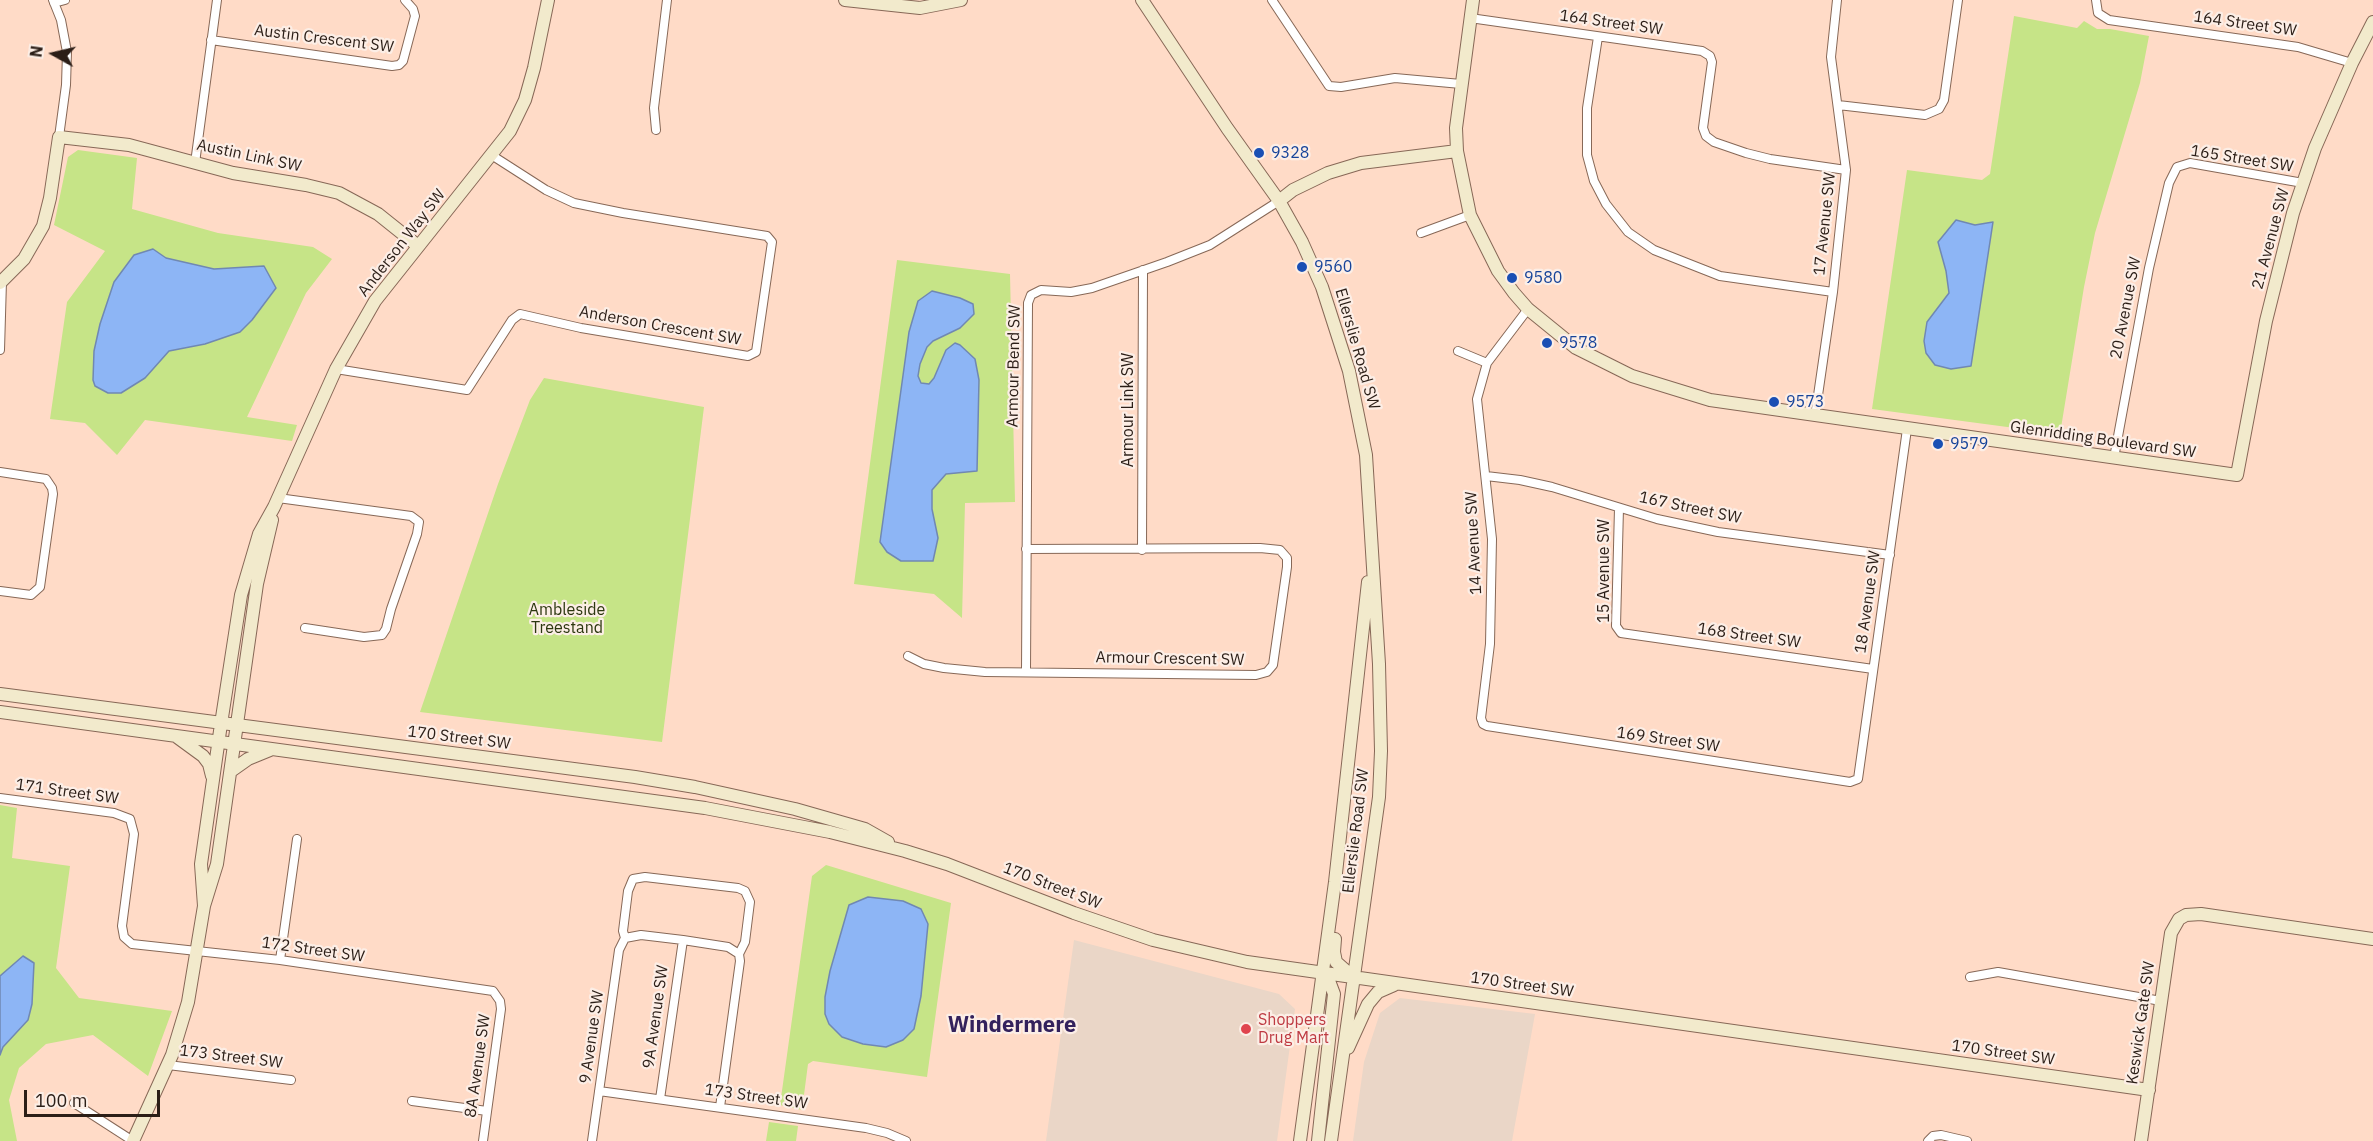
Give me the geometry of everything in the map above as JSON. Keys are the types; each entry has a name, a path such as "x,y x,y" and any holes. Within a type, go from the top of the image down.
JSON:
{"main road":[{"name":"Anderson Way SW","path":"204,906 201,864 221,724 246,574 259,534 276,502 336,369 375,301 493,156 510,131 525,100 548,0"},
{"path":"845,0 920,8 946,5 961,0"},
{"name":"Ellerslie Road SW","path":"1142,0 1278,201 1302,242 1322,287 1349,371 1366,455 1382,752 1379,797 1331,1141"},
{"name":"Glenridding Boulevard SW","path":"1473,0 1456,128 1457,151 1470,215 1498,271 1528,309 1576,348 1632,376 1710,400 2237,476"},
{"name":"21 Avenue SW","path":"2237,476 2275,282 2303,183 2314,148 2373,22"},
{"path":"1,282 24,259 43,226 50,198 59,137"},
{"name":"Austin Link SW","path":"59,137 129,145 233,173 339,193 378,214 418,246"},
{"path":"1278,201 1293,190 1328,173 1361,163 1457,151"},
{"name":"Anderson Way SW","path":"204,906 217,864 257,584 276,502"},
{"name":"Ellerslie Road SW","path":"1300,1141 1348,768 1372,544"},
{"name":"170 Street SW","path":"0,694 635,777 794,808 865,830 905,850 1114,927 1161,942 1222,957 2149,1090"},
{"name":"170 Street SW","path":"0,712 705,808 830,832 905,850"},
{"path":"174,735 203,756 209,764 213,780"},
{"path":"231,771 248,759 272,749"},
{"path":"1348,768 1352,798 1334,952 1336,962 1354,977"},
{"path":"133,1141 168,1065 188,1002 204,906"},
{"name":"Keswick Gate SW","path":"2141,1141 2174,925 2186,915 2201,914 2373,939"},
{"path":"1318,1141 1334,994 1328,978 1323,973"},
{"path":"1342,1062 1365,1010 1378,992 1387,987 1405,985"}],"street":[{"path":"59,137 66,85 67,51 61,20 54,1 65,0"},
{"path":"195,163 217,0"},
{"name":"Austin Crescent SW","path":"212,40 399,65 403,61 415,16 413,9 405,0"},
{"path":"656,130 654,108 667,0"},
{"path":"1272,0 1326,82 1334,88 1395,78 1461,84"},
{"name":"17 Avenue SW","path":"1815,416 1833,292 1846,170 1831,57 1837,0"},
{"path":"1838,105 1925,115 1939,109 1944,100 1958,0"},
{"name":"164 Street SW","path":"2096,0 2098,13 2109,20 2304,48 2352,63"},
{"name":"164 Street SW","path":"1470,18 1696,50 1710,56 1712,68 1703,128 1706,136 1714,142 1770,159 1846,170"},
{"path":"1598,37 1587,108 1587,155 1594,181 1606,204 1628,232 1654,250 1720,276 1833,292"},
{"name":"Anderson Crescent SW","path":"336,369 467,390 512,320 520,314 581,328 748,356 756,352 772,242 767,236 574,203 546,190 493,156"},
{"name":"165 Street SW","path":"2177,167 2190,163 2303,183"},
{"name":"20 Avenue SW","path":"2114,458 2149,268 2169,183 2177,167"},
{"name":"Armour Bend SW","path":"1026,672 1028,303 1031,295 1041,290 1071,292 1092,288 1210,245 1278,201"},
{"path":"1421,233 1470,215"},
{"name":"Armour Link SW","path":"1142,550 1143,270"},
{"path":"0,350 1,282"},
{"name":"14 Avenue SW","path":"1483,724 1481,718 1491,644 1492,539 1477,399 1487,363 1528,309"},
{"path":"1458,351 1487,363"},
{"name":"18 Avenue SW","path":"1854,780 1873,669 1907,429"},
{"path":"0,472 46,480 54,494 40,587 31,595 0,591"},
{"name":"167 Street SW","path":"1486,476 1552,487 1657,519 1718,532 1890,555"},
{"path":"276,502 411,516 418,522 417,534 386,629 382,635 364,637 305,628"},
{"name":"15 Avenue SW","path":"1619,508 1616,626 1621,633"},
{"name":"Armour Crescent SW","path":"908,656 924,664 985,672 1256,675 1267,672 1273,665 1287,567 1287,558 1280,550 1260,548 1026,549"},
{"name":"168 Street SW","path":"1621,633 1873,669"},
{"name":"169 Street SW","path":"1483,724 1536,735 1854,780"},
{"name":"171 Street SW","path":"0,798 114,813 130,819 134,834 122,926 124,938"},
{"path":"280,960 297,838"},
{"name":"9 Avenue SW","path":"592,1141 620,950 625,938 623,931 628,891 633,879 645,877 738,888 745,891 750,902 745,942 739,954"},
{"path":"625,938 641,935 682,940 728,947 739,954 740,961 720,1107"},
{"name":"172 Street SW","path":"124,938 137,945 280,960 488,990 497,995"},
{"name":"9A Avenue SW","path":"660,1099 682,940"},
{"path":"1970,977 1998,972 2161,1001"},
{"name":"8A Avenue SW","path":"483,1141 501,1009 497,995"},
{"name":"173 Street SW","path":"168,1065 291,1080"},
{"name":"173 Street SW","path":"599,1091 866,1128 906,1141"},
{"path":"412,1101 487,1111"},
{"path":"74,1103 133,1141"},
{"path":"1928,1141 1933,1136 1941,1135 1967,1141"}],"shaded area":[{"path":"1074,940 1279,994 1295,1009 1277,1141 1046,1141"},
{"path":"1400,998 1535,1014 1512,1141 1353,1141 1364,1062 1380,1013"}],"green space":[{"path":"2014,16 2077,28 2084,21 2097,29 2149,36 2140,83 2095,233 2060,434 1872,409 1907,170 1982,180 1990,174"},
{"path":"78,150 137,158 132,209 218,233 313,247 332,259 306,293 247,417 297,425 292,441 145,420 117,455 85,423 50,419 67,302 105,251 54,225 68,157"},
{"path":"897,260 1010,274 1015,502 965,503 962,618 934,594 854,584"},
{"name":"Ambleside Treestand","path":"544,378 704,407 662,742 420,712 498,484 530,400"},
{"path":"0,805 17,808 12,858 70,866 56,968 79,998 172,1011 148,1076 93,1035 46,1044 19,1068 9,1100 17,1141 0,1141"},
{"path":"826,865 951,903 927,1077 813,1061 808,1064 802,1110 780,1105 812,876"},
{"path":"769,1122 798,1126 796,1141 766,1141"}],"water":[{"path":"1956,220 1975,225 1993,222 1971,366 1951,369 1935,365 1926,353 1924,341 1927,322 1949,293 1938,242"},
{"path":"153,249 166,258 214,269 264,266 276,288 240,332 205,344 169,351 145,378 121,393 108,393 95,386 93,380 94,351 100,324 114,282 134,255"},
{"path":"932,291 973,304 974,314 960,328 933,341 927,347 918,376 921,383 929,384 946,350 955,343 975,359 979,380 977,471 946,474 932,490 932,509 938,538 933,561 901,561 887,552 880,542 909,332 918,301"},
{"path":"868,897 903,901 921,909 928,924 921,996 914,1029 903,1040 886,1047 863,1044 842,1037 829,1024 825,1014 825,997 830,971 849,905"},
{"path":"23,956 34,963 32,1004 28,1020 3,1047 0,1055 0,976"}],"place":[{"name":"9328","path":"1259,153"},
{"name":"9560","path":"1302,267"},
{"name":"9580","path":"1512,278"},
{"name":"9578","path":"1547,343"},
{"name":"9573","path":"1774,402"},
{"name":"9579","path":"1938,444"},
{"name":"Shoppers Drug Mart","path":"1246,1029"}],"district":[{"name":"Windermere","path":"1012,1026"}]}
